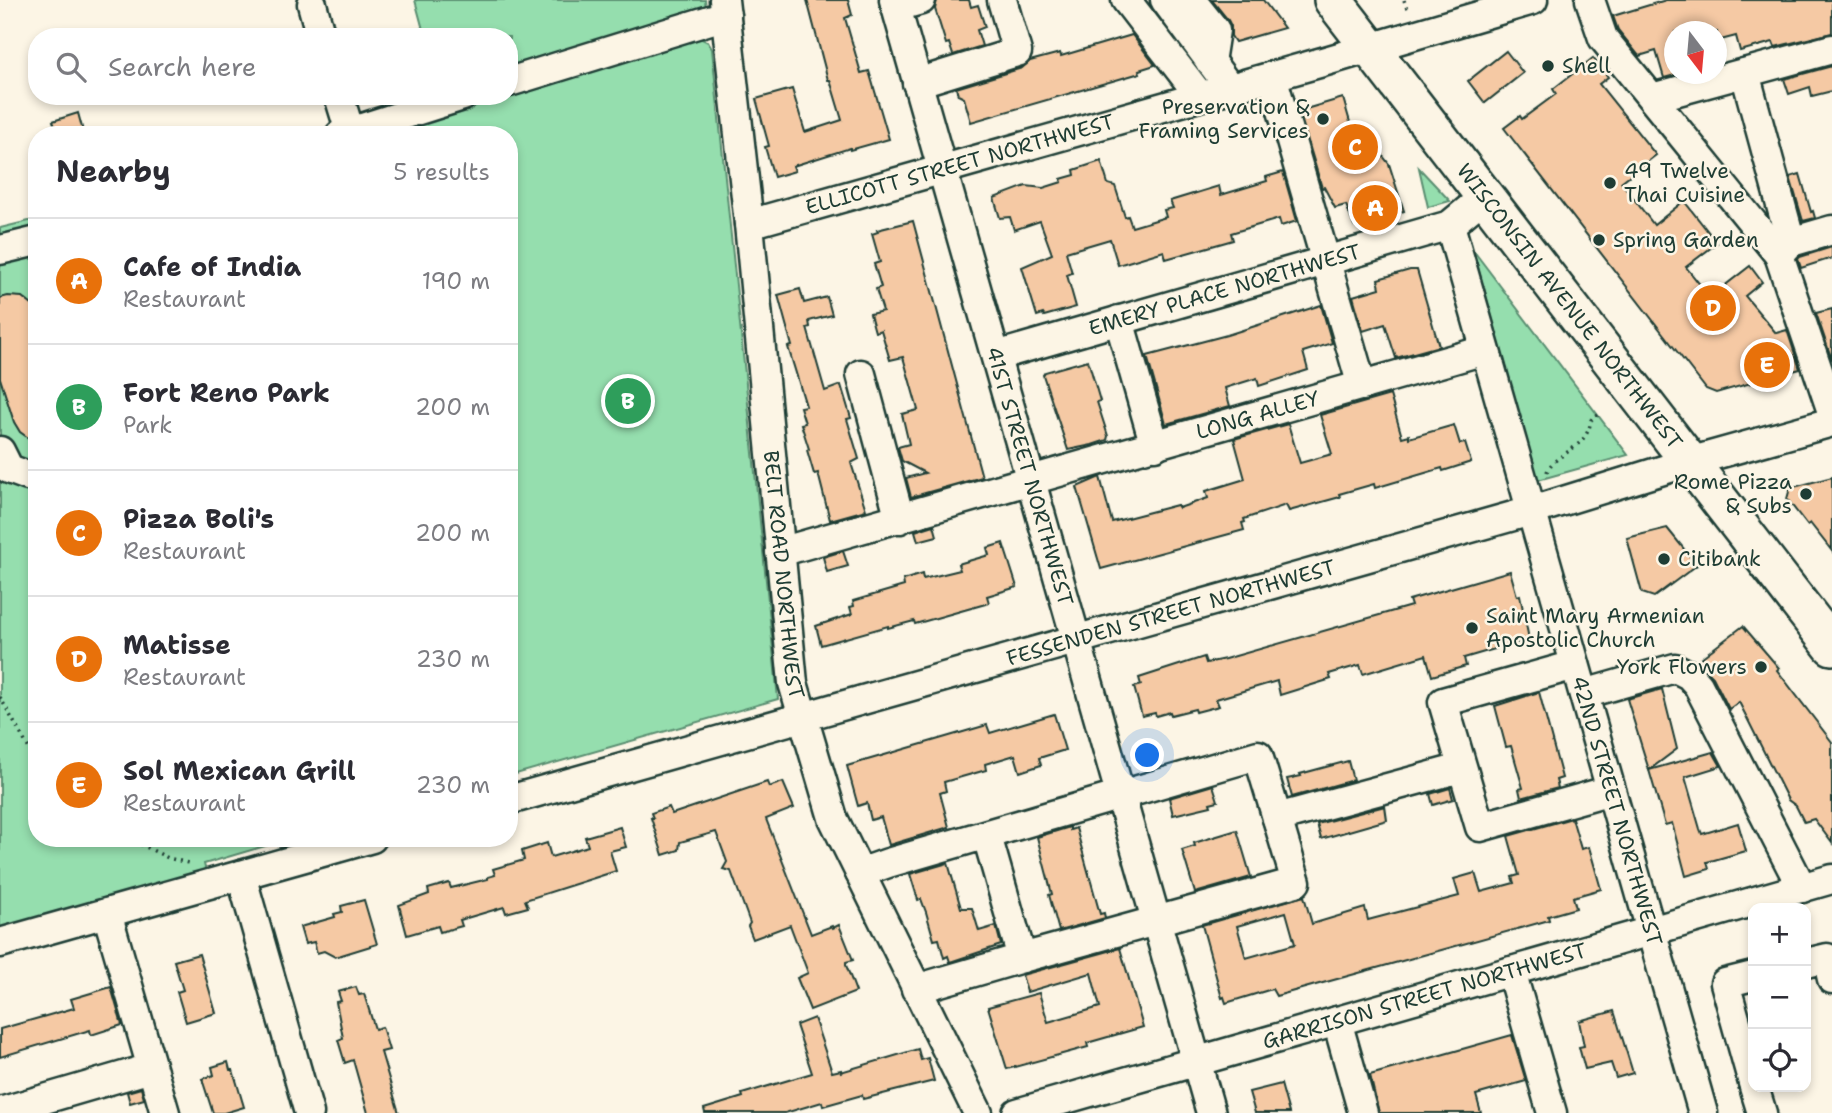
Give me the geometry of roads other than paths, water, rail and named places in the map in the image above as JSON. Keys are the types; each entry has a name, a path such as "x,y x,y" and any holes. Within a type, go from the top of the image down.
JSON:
{"main road":[{"name":"WISCONSIN AVENUE NORTHWEST","path":"1333,0 1832,646"}],"street":[{"path":"917,83 1017,52 1002,0"},
{"path":"1126,0 1200,96"},
{"path":"1166,0 1230,88"},
{"path":"1191,0 1215,30 1210,62"},
{"name":"ELLICOTT STREET NORTHWEST","path":"749,223 1372,48 1533,0"},
{"path":"1590,0 1603,38 1652,98 1785,248"},
{"name":"41ST STREET NORTHWEST","path":"904,2 917,83 1211,1113"},
{"path":"312,4 319,28"},
{"path":"518,79 725,7"},
{"name":"BELT ROAD NORTHWEST","path":"725,7 749,223 793,683 827,803 978,1113"},
{"path":"1652,98 1832,49"},
{"path":"1745,73 1785,248 1832,412"},
{"path":"1272,76 1362,386"},
{"path":"340,105 344,126"},
{"path":"367,126 434,105"},
{"name":"EMERY PLACE NORTHWEST","path":"996,356 1450,225 1485,196"},
{"name":"42ND STREET NORTHWEST","path":"1450,225 1703,1113"},
{"path":"1785,248 1832,230"},
{"path":"0,250 28,243"},
{"path":"1119,320 1155,446"},
{"name":"LONG ALLEY","path":"780,552 1485,350"},
{"path":"861,374 900,519"},
{"name":"FESSENDEN STREET NORTHWEST","path":"518,797 1531,511 1689,462 1832,422"},
{"path":"0,451 9,469 28,474"},
{"path":"1575,665 1443,702 1461,768 1480,827 1611,790"},
{"path":"1584,694 1675,668 1689,675 1698,685 1802,888"},
{"path":"860,873 1258,755 1296,882 916,989"},
{"path":"1277,818 1461,768"},
{"path":"987,836 1022,958"},
{"path":"0,943 340,847"},
{"path":"241,875 309,1113"},
{"name":"GARRISON STREET NORTHWEST","path":"1017,1113 1832,879"},
{"path":"107,913 164,1113"},
{"path":"1811,962 1826,958 1832,979"},
{"path":"1511,971 1552,1113"},
{"path":"1748,977 1725,983 1748,1064"},
{"path":"1337,1021 1363,1113"},
{"path":"0,1112 151,1068"},
{"path":"1756,1092 1762,1113"}],"place":[{"name":"Shell","path":"1548,66"},
{"name":"Preservation & Framing Services","path":"1323,119"},
{"name":"Pizza Boli's","path":"1355,147"},
{"name":"49 Twelve Thai Cuisine","path":"1610,183"},
{"name":"Cafe of India","path":"1375,208"},
{"name":"Spring Garden","path":"1599,240"},
{"name":"Matisse","path":"1713,308"},
{"name":"Sol Mexican Grill","path":"1767,365"},
{"name":"Fort Reno Park","path":"628,401"},
{"name":"Rome Pizza & Subs","path":"1806,494"},
{"name":"Citibank","path":"1664,559"},
{"name":"Saint Mary Armenian Apostolic Church","path":"1472,628"},
{"name":"York Flowers","path":"1761,667"}]}
